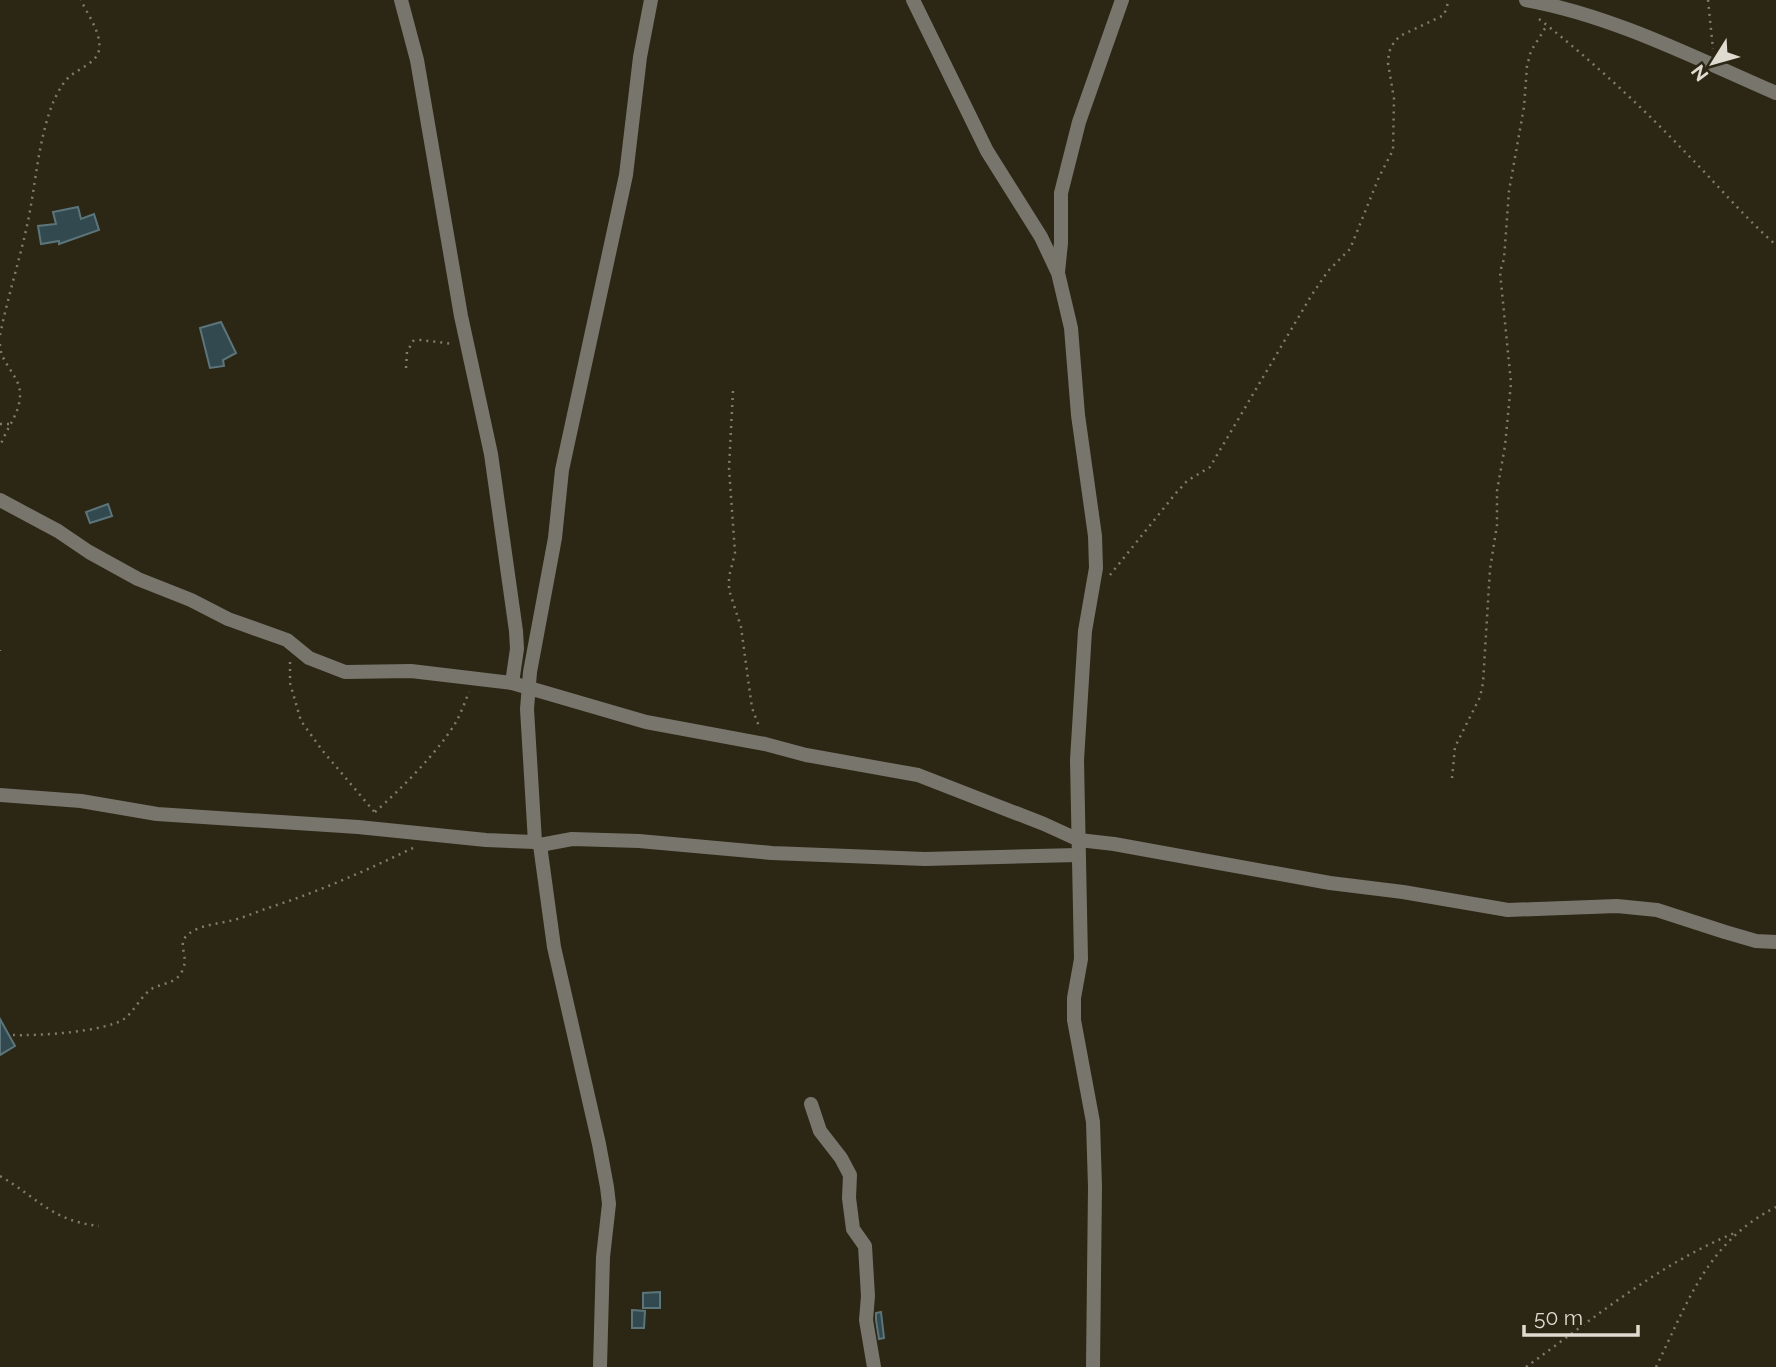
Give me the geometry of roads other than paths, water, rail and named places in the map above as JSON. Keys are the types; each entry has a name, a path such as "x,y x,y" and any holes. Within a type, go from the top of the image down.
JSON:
{"street":[{"path":"401,0 417,60 468,346 491,454 516,631 517,649 512,682"},
{"path":"600,1367 608,1196 604,1164 554,947 537,844 527,709 528,688 555,538 562,470 626,175 640,57 651,0"},
{"path":"913,0 987,151 1041,237 1058,273 1071,328 1078,415 1096,536 1097,568 1085,631 1077,760 1080,959 1074,998 1074,1020 1093,1122 1093,1367"},
{"path":"1058,273 1061,192 1079,122 1122,0"},
{"path":"1526,0 1605,23 1776,93"},
{"path":"0,500 58,531 128,574 228,619 280,637 295,645 309,658 345,672 390,670 512,682 646,722 918,775 1079,840 1508,910 1617,906 1657,910 1724,932 1776,942"},
{"path":"0,795 81,801 157,814 383,829 537,844 572,839 639,841 772,853 925,859 1077,855"},
{"path":"811,1104 820,1131 841,1158 850,1175 849,1198 853,1229 865,1246 868,1296 866,1320 874,1367"}]}
